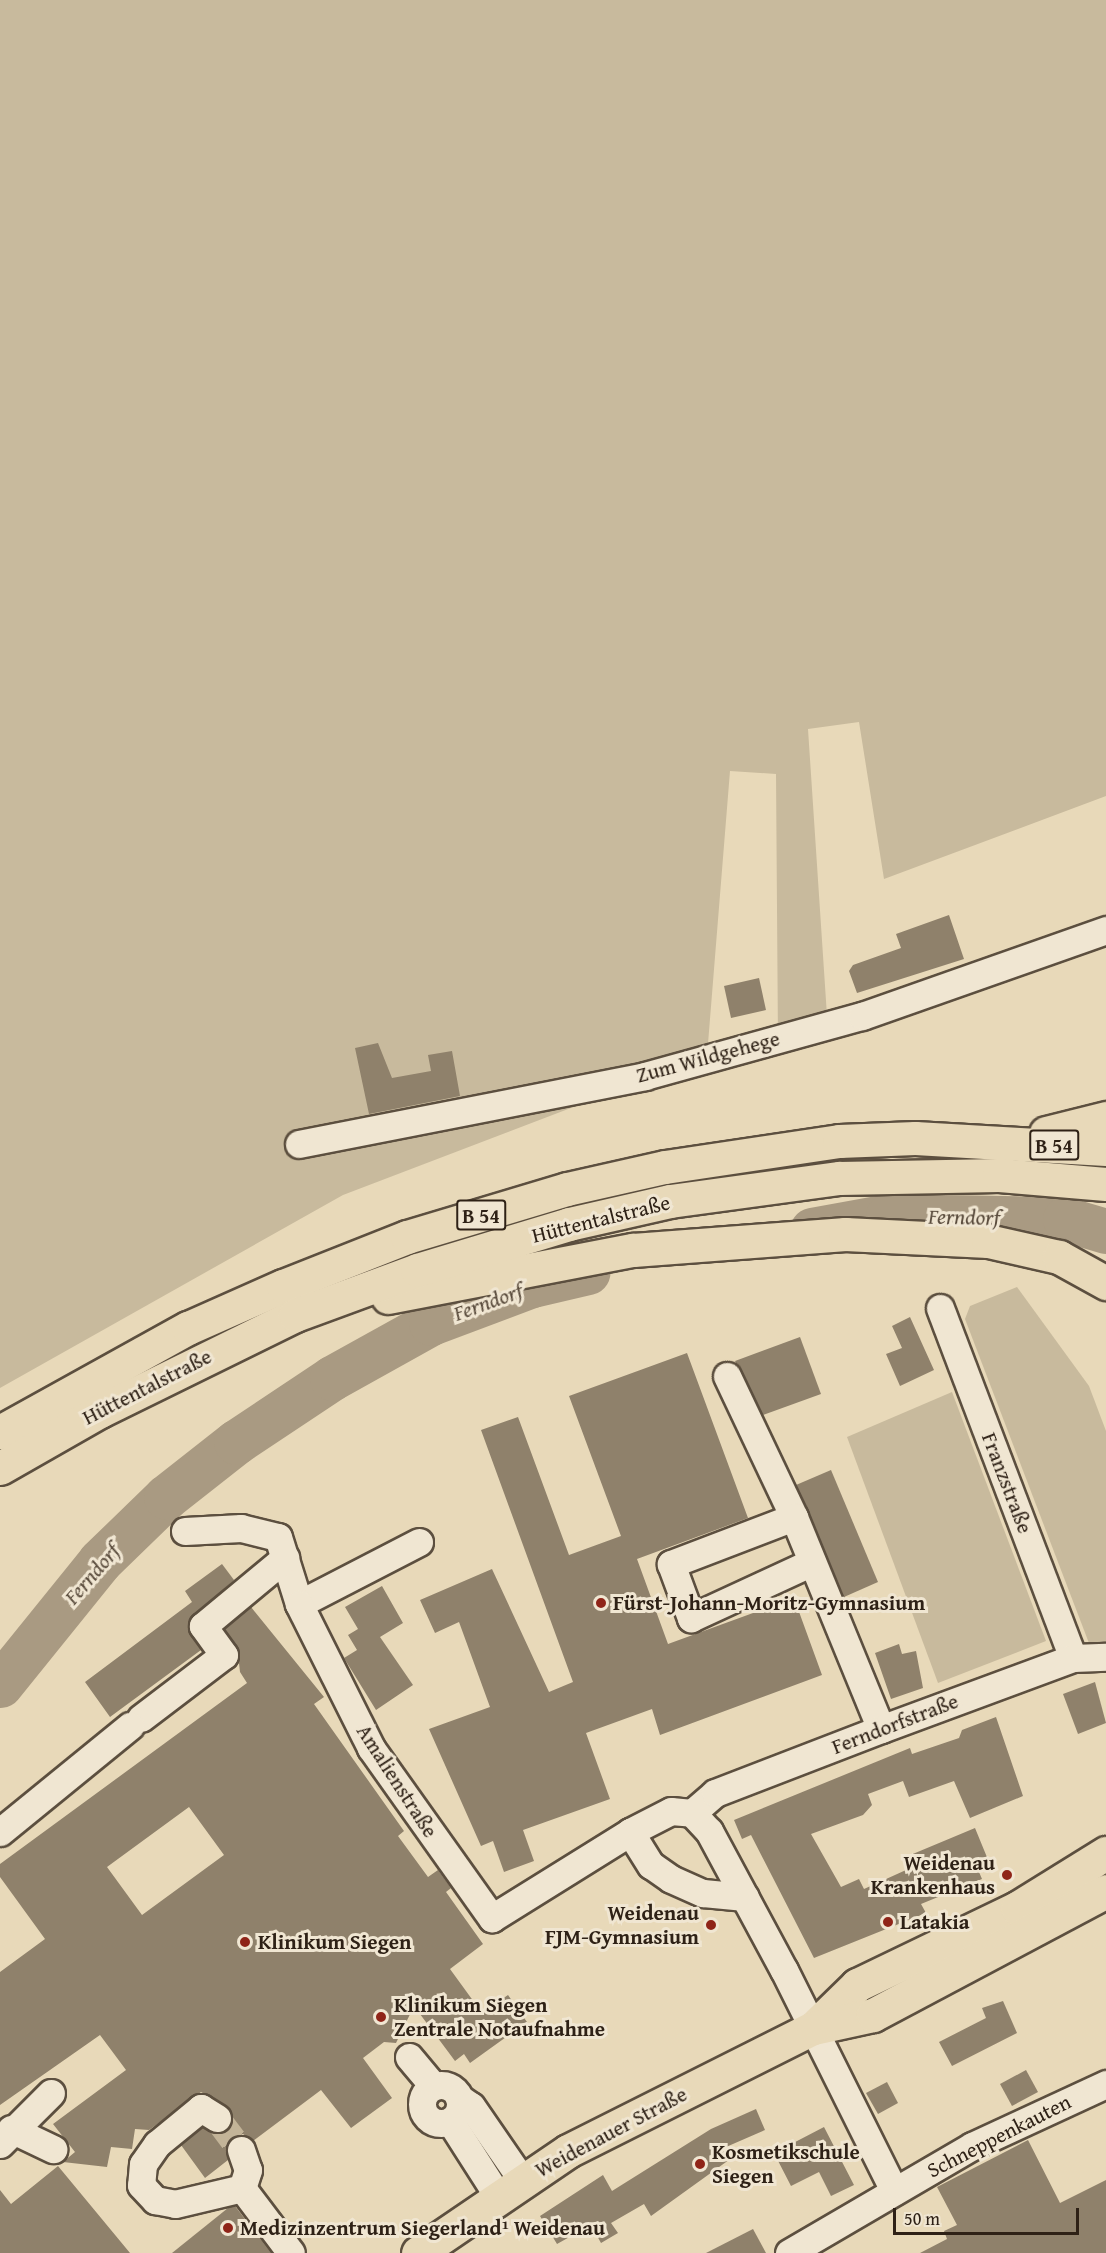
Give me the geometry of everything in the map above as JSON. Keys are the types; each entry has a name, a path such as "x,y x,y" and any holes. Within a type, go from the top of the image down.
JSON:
{"main road":[{"path":"1003,1142 1106,1118"},
{"name":"Hüttentalstraße","path":"0,1432 188,1328 283,1286 407,1237 567,1189 665,1167 828,1143 1003,1142 1106,1149"},
{"name":"Hüttentalstraße","path":"0,1468 110,1405 295,1315 417,1270 569,1224 670,1201 764,1186 913,1174 1106,1184"},
{"path":"295,1315 633,1250 788,1236 988,1240 1059,1257 1106,1283"},
{"name":"Weidenauer Straße","path":"813,2028 857,1985 1017,1908 1106,1853"},
{"name":"Weidenauer Straße","path":"418,2253 510,2188 813,2028 873,2015 1106,1891"}],"street":[{"name":"Zum Wildgehege","path":"299,1144 645,1076 862,1016 1106,930"},
{"name":"Franzstraße","path":"940,1308 1073,1658"},
{"path":"727,1376 794,1517 881,1729"},
{"path":"794,1517 671,1564 691,1618 812,1562"},
{"path":"0,1832 135,1722 224,1655 203,1626 282,1547 241,1528 185,1531"},
{"path":"299,1604 419,1542"},
{"name":"Amalienstraße","path":"282,1547 299,1604 371,1748 492,1918 630,1832"},
{"name":"Ferndorfstraße","path":"692,1813 715,1793 881,1729 1073,1658 1106,1657"},
{"path":"745,1897 703,1893 671,1879 651,1865 630,1832 671,1811 692,1813 710,1831 745,1897 813,2028 894,2191"},
{"path":"409,2057 433,2086 424,2094 423,2112 437,2123 454,2109 510,2188"},
{"name":"Schneppenkauten","path":"789,2253 972,2146 1106,2084"},
{"path":"6,2137 51,2093"},
{"path":"217,2118 201,2108 157,2144 143,2164 141,2185 155,2200 175,2204 242,2188"},
{"path":"6,2137 53,2149"},
{"path":"241,2150 248,2170 242,2188"},
{"path":"242,2188 291,2253"}],"shaded area":[{"path":"0,0 1106,0 1106,796 884,879 859,722 808,729 828,1031 778,1043 776,774 730,771 707,1056 343,1195 0,1388"},
{"path":"1017,1287 1089,1386 1106,1431 1106,1645 1092,1651 965,1319 970,1306"},
{"path":"952,1392 1046,1641 938,1683 847,1437"}],"building":[{"path":"949,915 964,959 857,993 849,971 853,965 901,948 896,934"},
{"path":"759,978 766,1010 731,1018 724,986"},
{"path":"378,1043 392,1078 431,1071 428,1055 452,1051 460,1096 369,1114 355,1048"},
{"path":"910,1317 934,1370 900,1386 886,1354 902,1348 892,1326"},
{"path":"800,1337 821,1394 763,1415 735,1361"},
{"path":"687,1353 748,1518 637,1559 668,1644 794,1598 822,1675 660,1735 652,1709 586,1733 610,1799 523,1830 534,1861 504,1872 493,1841 481,1846 429,1729 490,1707 459,1622 435,1633 420,1600 492,1569 549,1692 573,1682 481,1430 518,1417 569,1555 621,1536 569,1396"},
{"path":"831,1470 878,1582 844,1597 796,1485"},
{"path":"222,1564 234,1580 188,1621 201,1650 110,1717 85,1682 192,1602 185,1591"},
{"path":"382,1586 403,1623 380,1637 413,1685 376,1710 344,1658 357,1650 348,1635 358,1629 345,1607"},
{"path":"251,1607 324,1697 314,1704 404,1831 398,1836 428,1877 438,1870 451,1888 446,1892 483,1944 450,1969 482,2013 508,1995 527,2022 470,2063 464,2054 455,2061 414,2006 396,2043 384,2042 363,2058 392,2098 351,2128 321,2090 253,2141 243,2134 230,2139 228,2160 205,2178 181,2145 202,2127 224,2132 233,2118 225,2105 201,2092 149,2130 135,2129 132,2149 111,2147 107,2167 63,2162 75,2152 53,2124 126,2070 100,2035 0,2105 0,1972 45,1939 0,1877 0,1864 247,1683 240,1672 237,1646 224,1629","holes":["189,1807 224,1855 142,1915 107,1867"]},
{"path":"899,1644 902,1654 916,1651 923,1688 891,1699 875,1653"},
{"path":"1095,1682 1106,1723 1078,1734 1063,1694"},
{"path":"996,1717 1023,1796 970,1818 954,1781 909,1797 903,1781 868,1794 872,1805 863,1815 811,1834 841,1887 859,1879 864,1889 906,1870 908,1856 975,1828 991,1867 979,1872 982,1879 921,1904 926,1913 814,1958 751,1835 742,1839 734,1820 910,1748 912,1754 959,1738 962,1730"},
{"path":"1003,2001 1017,2033 952,2066 939,2042 986,2018 982,2008"},
{"path":"1026,2070 1038,2092 1012,2106 1000,2084"},
{"path":"887,2082 898,2103 878,2114 866,2093"},
{"path":"756,2109 765,2130 726,2147 733,2157 651,2216 644,2204 611,2223 618,2233 601,2243 591,2225 557,2244 540,2216 603,2175 612,2191 711,2129"},
{"path":"824,2127 854,2185 831,2196 819,2172 791,2186 774,2153"},
{"path":"1028,2140 1060,2203 1106,2180 1106,2253 920,2253 947,2239 944,2231 957,2225 937,2187"},
{"path":"58,2166 130,2253 0,2253 0,2190 11,2204"},
{"name":"Medizinzentrum Siegerland¹ Weidenau","path":"235,2206 271,2253 172,2253 228,2208"},
{"path":"753,2229 766,2253 706,2253"}],"waterway":[{"name":"Ferndorf","path":"812,1230 888,1216 1065,1219 1106,1231"},
{"name":"Ferndorf","path":"0,1685 100,1561 166,1497 236,1442 332,1378 431,1323 532,1285 588,1272"}],"tunnel":[{"path":"217,2118 241,2150"}],"place":[{"name":"Fürst-Johann-Moritz-Gymnasium","path":"601,1603"},
{"name":"Weidenau Krankenhaus","path":"1007,1875"},
{"name":"Latakia","path":"888,1922"},
{"name":"Weidenau FJM-Gymnasium","path":"711,1925"},
{"name":"Klinikum Siegen","path":"245,1942"},
{"name":"Klinikum Siegen Zentrale Notaufnahme","path":"381,2017"},
{"name":"Kosmetikschule Siegen","path":"700,2164"},
{"name":"Medizinzentrum Siegerland¹ Weidenau","path":"228,2228"}]}
